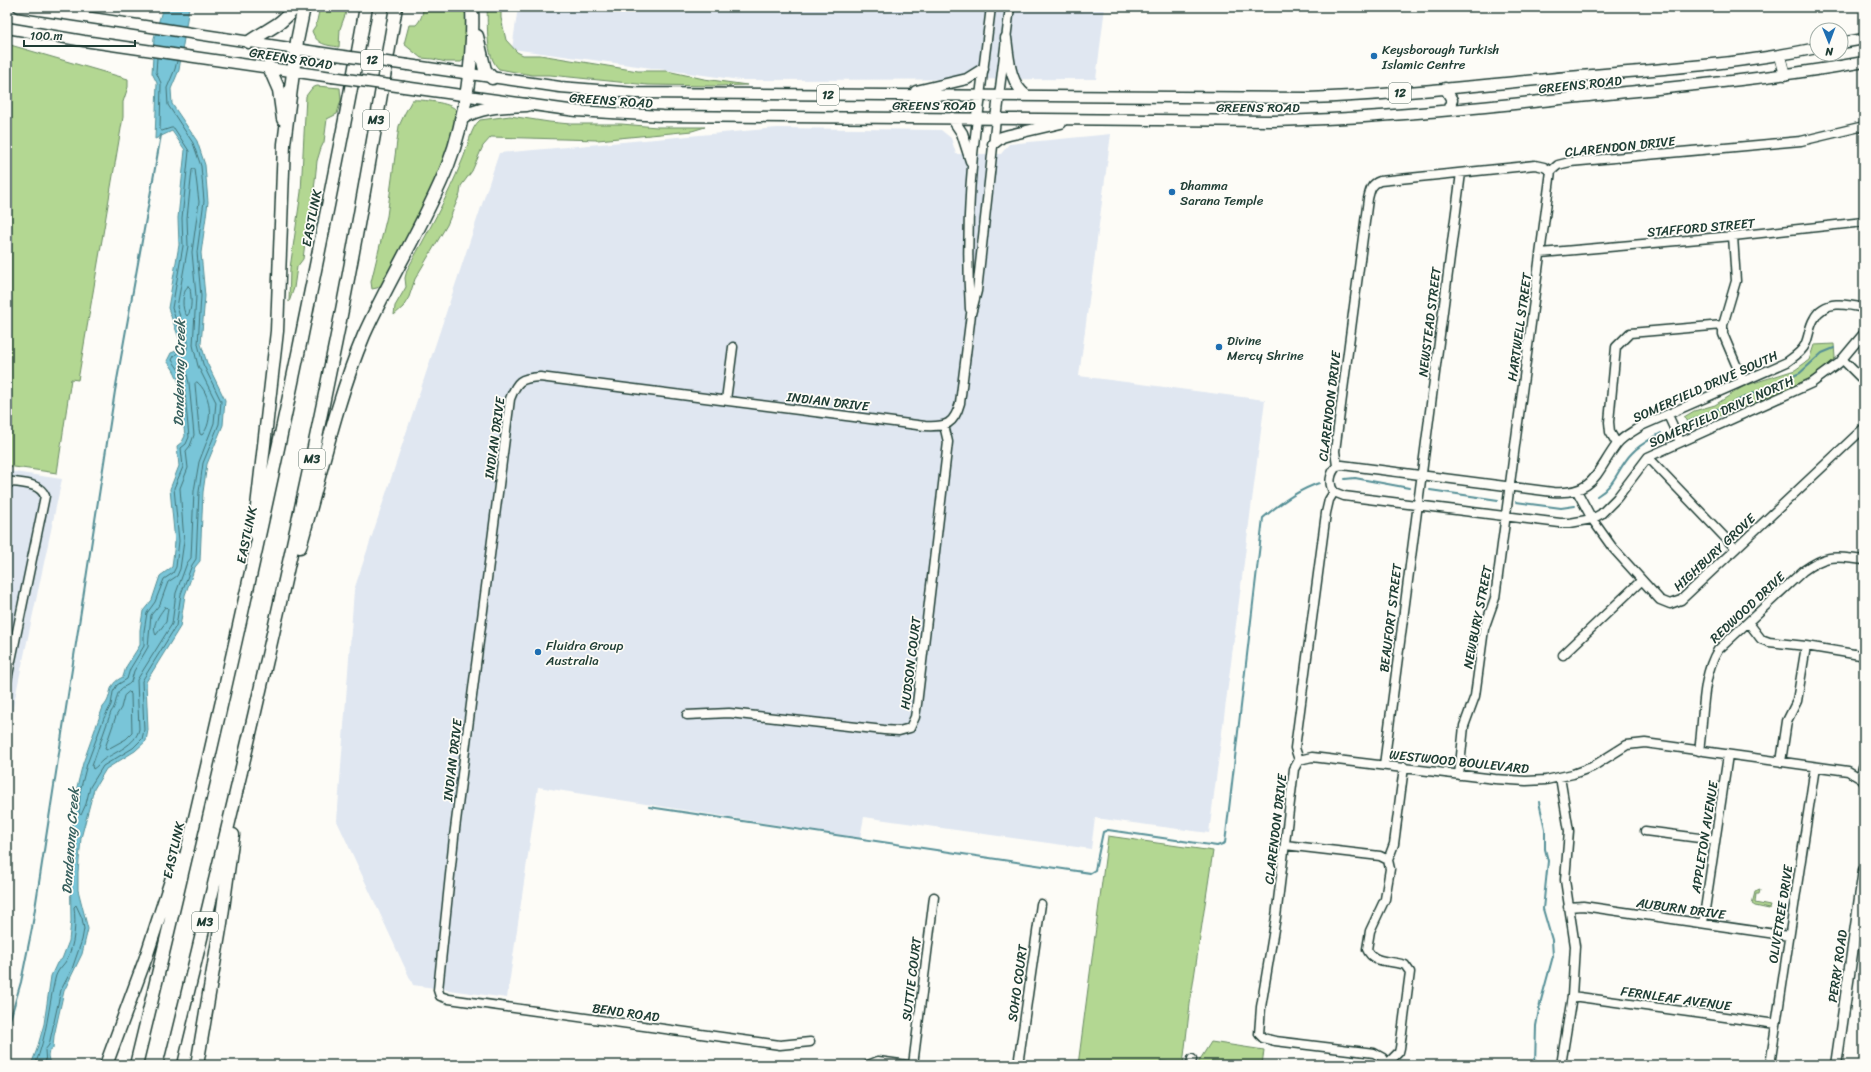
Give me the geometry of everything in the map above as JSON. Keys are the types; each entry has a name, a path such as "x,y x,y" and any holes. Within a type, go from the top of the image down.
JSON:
{"highway":[{"path":"249,42 277,26 295,7"},
{"path":"248,594 277,332 284,144 296,50 304,7"},
{"name":"EASTLINK","path":"136,1065 248,594 308,306 366,7"},
{"name":"M3","path":"170,1065 240,780 334,353 357,233 396,7"},
{"path":"262,684 341,402 355,360 376,310 446,170 453,151 461,119 468,74 472,41 472,7"},
{"path":"472,7 481,58 485,70 492,78"},
{"path":"269,67 279,90 284,144"},
{"path":"461,119 469,114 487,109 527,105"},
{"path":"197,1065 229,871 240,780"},
{"path":"106,1065 146,957 203,786"}],"main road":[{"name":"GREENS ROAD","path":"19,7 296,50 492,78 560,87 635,92 886,96 1308,98 1365,96 1693,67 1780,56 1809,50"},
{"name":"GREENS ROAD","path":"7,28 138,49 527,105 576,111 662,116 1078,120 1329,120 1448,110 1785,75 1864,62"},
{"path":"1006,38 1012,74 1017,87 1027,96"},
{"path":"1849,42 1864,39"},
{"path":"1780,56 1785,75"},
{"path":"886,96 923,90 967,79 983,69"},
{"path":"1445,88 1452,100 1448,110"},
{"path":"977,118 980,96"},
{"path":"996,119 999,96"},
{"path":"952,118 962,133 972,161"},
{"path":"992,144 1002,137 1009,135 1078,120"},
{"path":"1864,767 1862,775 1864,780"},
{"name":"PERRY ROAD","path":"1836,1065 1864,870"}],"street":[{"path":"980,96 991,7"},
{"path":"999,96 1010,7"},
{"path":"944,426 951,422 957,414 960,403 971,314 968,208 977,118"},
{"path":"971,314 978,291 992,144 996,119"},
{"name":"CLARENDON DRIVE","path":"1387,1065 1383,1058 1374,1053 1275,1041 1263,1038 1260,1034 1261,1007 1285,845 1294,769 1299,760 1296,748 1298,725 1326,514 1329,500 1334,492 1331,489 1330,479 1337,466 1335,452 1369,192 1374,183 1380,181 1536,166 1544,167 1551,171 1558,165 1570,162 1801,141 1864,126"},
{"name":"HARTWELL STREET","path":"1509,486 1551,171"},
{"name":"NEWSTEAD STREET","path":"1421,474 1461,173"},
{"name":"STAFFORD STREET","path":"1541,253 1733,236 1864,222"},
{"path":"1733,236 1736,281 1723,325 1723,334 1743,381"},
{"name":"SOMERFIELD DRIVE SOUTH","path":"1337,466 1421,474 1553,492 1565,493 1577,491 1593,481 1617,444 1641,426 1787,362 1797,355 1805,346 1814,318 1822,309 1832,305 1844,304 1864,308"},
{"path":"1617,444 1610,432 1609,422 1616,347 1622,340 1630,333 1723,325"},
{"name":"SOMERFIELD DRIVE NORTH","path":"1334,492 1344,496 1560,523 1570,523 1592,519 1601,514 1617,498 1648,457 1680,441 1812,383 1842,359 1864,333"},
{"path":"726,400 732,347"},
{"path":"1842,359 1864,381"},
{"name":"INDIAN DRIVE","path":"440,996 438,990 454,837 510,399 516,385 526,377 540,377 925,426 944,426"},
{"path":"1668,415 1680,441"},
{"name":"HUDSON COURT","path":"687,714 728,713 899,731 910,728 915,717 917,704 948,442 944,426"},
{"name":"HIGHBURY GROVE","path":"1577,491 1592,519 1612,546 1642,580 1660,600 1670,604 1676,603 1864,428"},
{"path":"1648,457 1735,548"},
{"name":"BEAUFORT STREET","path":"1384,765 1421,474"},
{"path":"7,481 36,486 42,490 45,496 45,504 7,680"},
{"name":"NEWBURY STREET","path":"1459,775 1464,726 1475,696 1484,629 1495,598 1509,486"},
{"name":"REDWOOD DRIVE","path":"1699,751 1703,707 1710,662 1718,650 1803,571 1816,561 1830,556 1864,560"},
{"path":"1563,655 1642,580"},
{"path":"1748,622 1761,639 1769,642 1806,646 1860,655"},
{"path":"1782,762 1787,721 1797,701 1806,646"},
{"name":"WESTWOOD BOULEVARD","path":"1299,760 1312,757 1459,775 1526,781 1560,777 1592,766 1622,748 1632,744 1644,743 1848,771 1864,767"},
{"name":"APPLETON AVENUE","path":"1703,923 1728,755"},
{"name":"OLIVETREE DRIVE","path":"1770,1065 1815,767"},
{"path":"1387,1065 1395,1057 1400,1048 1410,972 1405,965 1371,957 1367,949 1370,931 1385,899 1390,869 1388,860 1394,844 1404,768"},
{"name":"WESTWOOD BOULEVARD","path":"1848,771 1864,780"},
{"path":"1560,777 1569,831 1565,880 1568,908 1575,946 1572,996 1561,1065"},
{"path":"1645,831 1715,840"},
{"path":"1285,845 1380,856 1388,860"},
{"name":"SUTTIE COURT","path":"912,1065 934,897"},
{"name":"SOHO COURT","path":"1018,1065 1040,904"},
{"name":"AUBURN DRIVE","path":"1568,908 1583,906 1789,936"},
{"name":"BEND ROAD","path":"440,996 449,999 780,1045 810,1042"},
{"name":"FERNLEAF AVENUE","path":"1572,996 1776,1024"},
{"path":"869,1064 878,1061 908,1065"}],"shaded area":[{"path":"518,7 1105,7 1096,79 740,80 512,49"},
{"path":"777,128 941,130 951,138 956,154 1001,154 1009,144 1111,134 1079,376 1265,400 1209,833 1095,818 1091,849 864,817 860,838 538,787 507,998 413,985 337,821 354,590 499,153"},
{"path":"7,471 62,479 7,735"}],"green space":[{"path":"320,7 348,7 340,29 339,47 322,44 314,36 312,31 316,25"},
{"path":"423,7 467,7 466,58 461,62 446,62 421,58 404,44 409,25 416,25 418,23 423,12"},
{"path":"487,7 501,7 501,18 506,40 517,52 523,55 540,55 638,71 667,71 704,79 747,85 648,85 550,75 532,75 499,69 491,56 489,48"},
{"path":"7,44 128,79 128,87 123,102 123,117 78,380 71,379 57,473 7,466"},
{"path":"317,86 340,88 341,100 337,114 327,119 324,142 317,161 312,210 307,226 303,259 297,267 294,288 289,302 290,268 301,192 306,96 312,88"},
{"path":"412,100 422,100 449,105 456,110 457,118 450,145 421,215 416,219 413,229 392,266 385,282 377,288 372,289 371,282 387,216 399,126"},
{"path":"510,116 570,124 705,127 692,131 598,140 491,137 483,146 472,171 461,186 460,194 447,225 415,279 409,297 403,307 394,315 395,306 406,287 405,278 407,270 450,189 474,128 480,120"},
{"path":"1834,344 1835,358 1820,373 1800,383 1728,414 1718,416 1695,426 1690,427 1684,417 1694,411 1715,405 1744,386 1795,370 1809,360 1814,345"},
{"path":"1108,836 1213,851 1190,1004 1183,1065 1160,1061 1159,1065 1078,1065"},
{"path":"1760,890 1759,894 1756,894 1755,903 1770,906 1769,909 1752,904 1755,892"},
{"path":"1211,1042 1264,1050 1262,1065 1198,1065"}],"water":[{"path":"163,7 189,7 179,70 171,89 172,104 197,141 205,165 208,202 201,253 205,296 201,344 207,363 225,400 223,425 207,464 203,492 200,561 195,567 185,595 180,627 146,682 148,730 146,741 135,751 106,769 94,789 81,838 78,872 78,890 88,929 82,954 64,991 54,1036 53,1048 49,1051 48,1056 50,1065 31,1065 44,1024 51,976 57,963 62,959 69,941 71,921 70,852 76,791 83,763 103,707 108,699 112,687 117,680 123,677 126,667 140,645 140,630 143,611 152,600 160,576 172,567 175,542 170,489 179,466 177,446 182,442 185,436 180,387 173,369 167,361 171,353 176,351 180,341 168,308 179,245 178,218 185,150 172,131 155,139 157,83 152,73 154,38"}],"waterway":[{"name":"Dandenong Creek","path":"7,1030 21,982 32,928 115,391 161,135"},
{"path":"1688,422 1800,373 1822,353 1834,348"},
{"path":"1597,496 1609,487 1627,458 1635,450 1661,433"},
{"path":"1345,479 1355,478 1409,488"},
{"path":"649,807 1090,873 1095,870 1103,832 1108,830 1217,846 1225,843 1263,518 1276,507 1304,489 1319,483"},
{"path":"1430,490 1498,500"},
{"path":"1516,502 1561,508 1575,506"},
{"path":"1535,1065 1536,1026 1540,1004 1553,956 1552,940 1543,909 1548,861 1545,849 1545,829 1539,802"}],"place":[{"name":"Keysborough Turkish Islamic Centre","path":"1374,56"},
{"name":"Dhamma Sarana Temple","path":"1172,192"},
{"name":"Divine Mercy Shrine","path":"1219,347"},
{"name":"Fluidra Group Australia","path":"538,652"}]}
